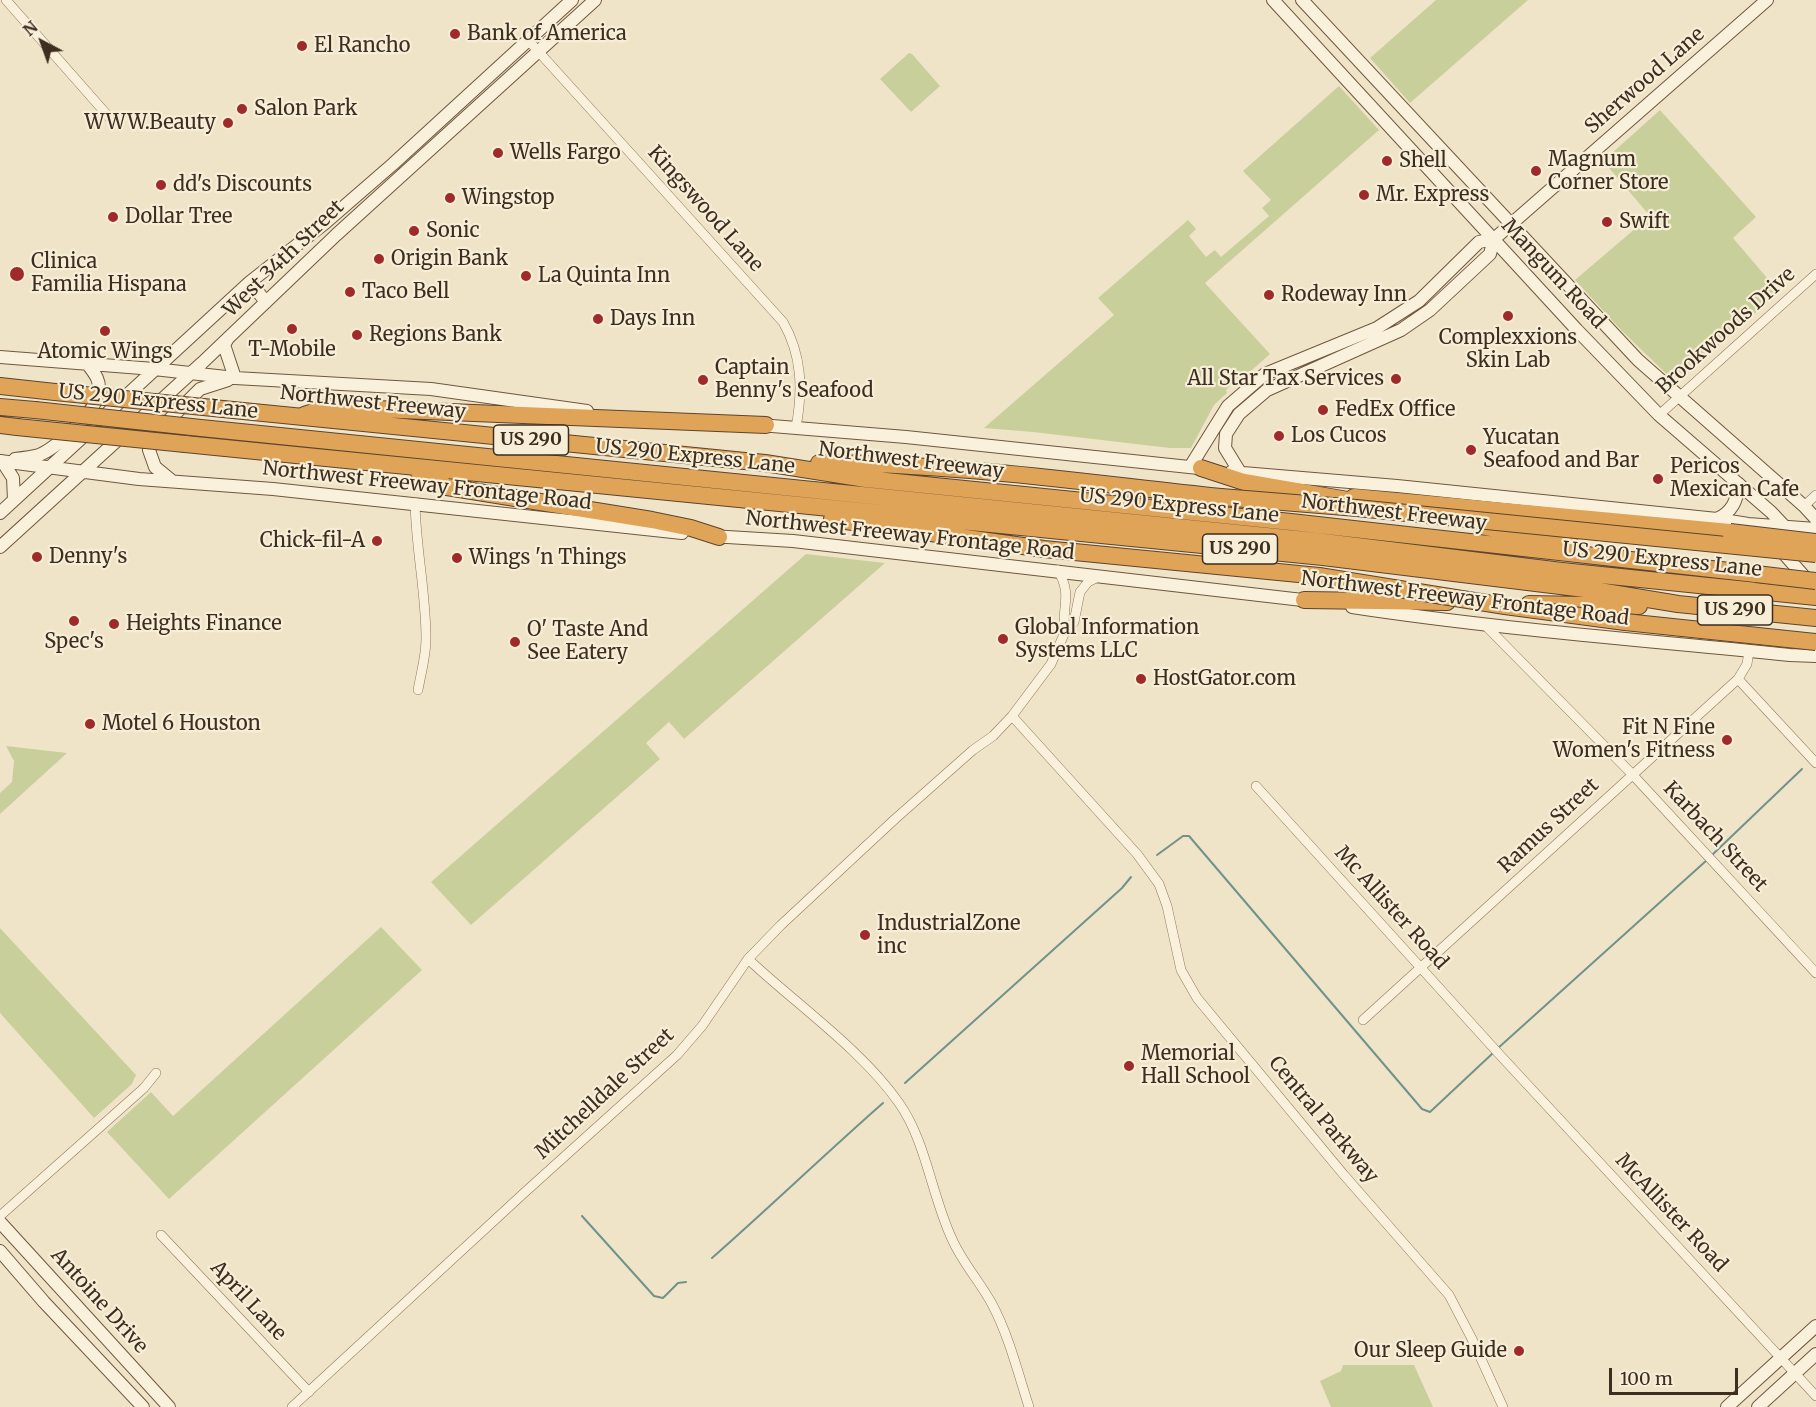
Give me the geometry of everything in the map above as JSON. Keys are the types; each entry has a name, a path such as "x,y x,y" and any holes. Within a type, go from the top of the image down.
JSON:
{"highway":[{"name":"Northwest Freeway","path":"0,386 765,464 866,479 1291,522 1816,581"},
{"name":"US 290 Express Lane","path":"0,407 1316,541 1816,597"},
{"path":"298,417 327,407 766,425"},
{"name":"US 290","path":"8,426 1323,557 1593,590 1678,604 1816,618"},
{"path":"765,464 882,464 977,471 1221,497 1358,508 1816,554"},
{"path":"410,467 447,487 662,522 719,537"},
{"path":"1195,467 1244,482 1322,494 1591,549 1614,559"},
{"path":"1322,494 1816,542"},
{"path":"801,505 823,518 988,542 1319,576 1625,622 1816,642"},
{"path":"1304,600 1638,606 1678,604"}],"main road":[{"name":"West 34th Street","path":"0,513 250,282 325,223 572,0"},
{"name":"West 34th Street","path":"0,547 191,373 336,235 595,0"},
{"name":"Mangum Road","path":"1273,0 1413,149 1577,330 1659,415 1771,512 1816,562"},
{"name":"Mangum Road","path":"1302,0 1638,360 1816,519"},
{"name":"Sherwood Lane","path":"1195,467 1228,406 1265,374 1377,328 1419,301 1479,242 1494,239 1767,0"},
{"path":"475,88 486,98"},
{"path":"1413,149 1428,136"},
{"path":"325,223 336,235"},
{"name":"Sherwood Lane","path":"1241,474 1225,448 1226,434 1239,414 1267,390 1401,330 1430,310 1490,254 1494,239"},
{"path":"250,282 266,303"},
{"path":"1577,330 1594,314"},
{"path":"228,338 224,345 235,378"},
{"path":"0,357 235,378 431,389 615,415 796,427 1195,467 1241,474 1396,486 1748,524 1816,529"},
{"path":"14,500 13,478 1,461 38,455 53,447 82,421 99,394 98,378 89,366"},
{"path":"172,481 155,466 149,450 159,430 200,389 235,378"},
{"name":"Northwest Freeway Frontage Road","path":"1,461 139,479 415,503 719,537 793,541 1102,575 1304,600 1414,617 1816,656"},
{"path":"1716,519 1725,515 1733,507 1738,495 1739,484"},
{"path":"1748,524 1776,544 1816,590"},
{"name":"Antoine Drive","path":"0,1222 169,1407"},
{"name":"Antoine Drive","path":"0,1251 142,1407"},
{"path":"1726,1407 1816,1326"},
{"path":"96,1356 110,1342"},
{"path":"1758,1407 1816,1354"}],"street":[{"path":"6,0 109,117"},
{"name":"Kingswood Lane","path":"528,40 783,322 791,335 801,375 796,427"},
{"name":"Brookwoods Drive","path":"1659,415 1816,274"},
{"path":"1804,506 1816,495"},
{"path":"415,503 416,542 426,641 418,690"},
{"name":"Mitchelldale Street","path":"1058,570 1066,586 1063,620 1065,632"},
{"name":"Mitchelldale Street","path":"292,1407 677,1055 702,1026 748,959 896,819 973,750 993,736 1012,716 1051,664 1065,632 1074,622 1080,592 1088,582 1102,575"},
{"name":"Karbach Street","path":"1484,624 1632,774 1816,974"},
{"name":"Ramus Street","path":"1363,1020 1738,679 1747,664 1749,651"},
{"path":"1738,679 1816,763"},
{"name":"Central Parkway","path":"1012,716 1137,854 1156,879 1167,906 1181,970 1197,998 1344,1175 1449,1295 1503,1407"},
{"name":"Mc Allister Road","path":"1256,786 1499,1054"},
{"path":"748,959 879,1078 900,1104 924,1157 935,1197 952,1240 992,1305 1002,1328 1029,1407"},
{"name":"McAllister Road","path":"1499,1054 1816,1396"},
{"path":"0,1216 144,1088 156,1073"},
{"name":"April Lane","path":"161,1235 309,1392"}],"green space":[{"path":"1436,0 1528,0 1410,103 1370,58"},
{"path":"909,53 940,86 911,112 880,79"},
{"path":"1339,86 1379,130 1205,283 1270,354 1243,378 1240,376 1226,390 1227,393 1214,405 1191,448 1170,448 984,428 1114,315 1098,298 1188,220 1196,229 1189,236 1206,257 1215,250 1221,257 1269,216 1262,208 1271,200 1243,171"},
{"path":"1660,110 1756,217 1733,238 1779,292 1676,383 1623,332 1575,280 1650,216 1603,161"},
{"path":"806,554 885,563 684,739 669,722 646,743 660,759 471,925 431,882"},
{"path":"6,746 67,753 0,814 0,793 12,782 14,761"},
{"path":"381,927 422,970 169,1199 107,1132 151,1092 173,1116"},
{"path":"0,928 136,1075 132,1084 94,1118 0,1013"},
{"path":"1343,1365 1414,1365 1433,1407 1331,1407 1320,1381 1341,1371"}],"waterway":[{"path":"1711,856 1802,769"},
{"path":"1157,855 1183,836 1189,836 1422,1109 1430,1112 1493,1053"},
{"path":"1497,1049 1707,860"},
{"path":"905,1083 1122,888 1131,877"},
{"path":"712,1258 883,1103"},
{"path":"582,1216 654,1296 663,1298 678,1283 686,1282"}],"place":[{"name":"Bank of America","path":"455,34"},
{"name":"El Rancho","path":"302,46"},
{"name":"Salon Park","path":"242,109"},
{"name":"WWW.Beauty","path":"228,123"},
{"name":"Wells Fargo","path":"498,153"},
{"name":"Shell","path":"1387,161"},
{"name":"Magnum Corner Store","path":"1536,171"},
{"name":"dd's Discounts","path":"161,185"},
{"name":"Mr. Express","path":"1364,195"},
{"name":"Wingstop","path":"450,198"},
{"name":"Dollar Tree","path":"113,217"},
{"name":"Swift","path":"1607,222"},
{"name":"Sonic","path":"414,231"},
{"name":"Origin Bank","path":"379,259"},
{"name":"Clinica Familia Hispana","path":"17,274"},
{"name":"La Quinta Inn","path":"526,276"},
{"name":"Taco Bell","path":"350,292"},
{"name":"Rodeway Inn","path":"1269,295"},
{"name":"Complexxions Skin Lab","path":"1508,316"},
{"name":"Days Inn","path":"598,319"},
{"name":"T-Mobile","path":"292,329"},
{"name":"Atomic Wings","path":"105,331"},
{"name":"Regions Bank","path":"357,335"},
{"name":"All Star Tax Services","path":"1396,379"},
{"name":"Captain Benny's Seafood","path":"703,380"},
{"name":"FedEx Office","path":"1323,410"},
{"name":"Los Cucos","path":"1279,436"},
{"name":"Yucatan Seafood and Bar","path":"1471,450"},
{"name":"Pericos Mexican Cafe","path":"1658,479"},
{"name":"Chick-fil-A","path":"377,541"},
{"name":"Denny's","path":"37,557"},
{"name":"Wings 'n Things","path":"457,558"},
{"name":"Spec's","path":"74,621"},
{"name":"Heights Finance","path":"114,624"},
{"name":"Global Information Systems LLC","path":"1003,639"},
{"name":"O' Taste And See Eatery","path":"515,642"},
{"name":"HostGator.com","path":"1141,679"},
{"name":"Motel 6 Houston","path":"90,724"},
{"name":"Fit N Fine Women's Fitness","path":"1727,740"},
{"name":"IndustrialZone inc","path":"865,935"},
{"name":"Memorial Hall School","path":"1129,1066"},
{"name":"Our Sleep Guide","path":"1519,1351"}]}
